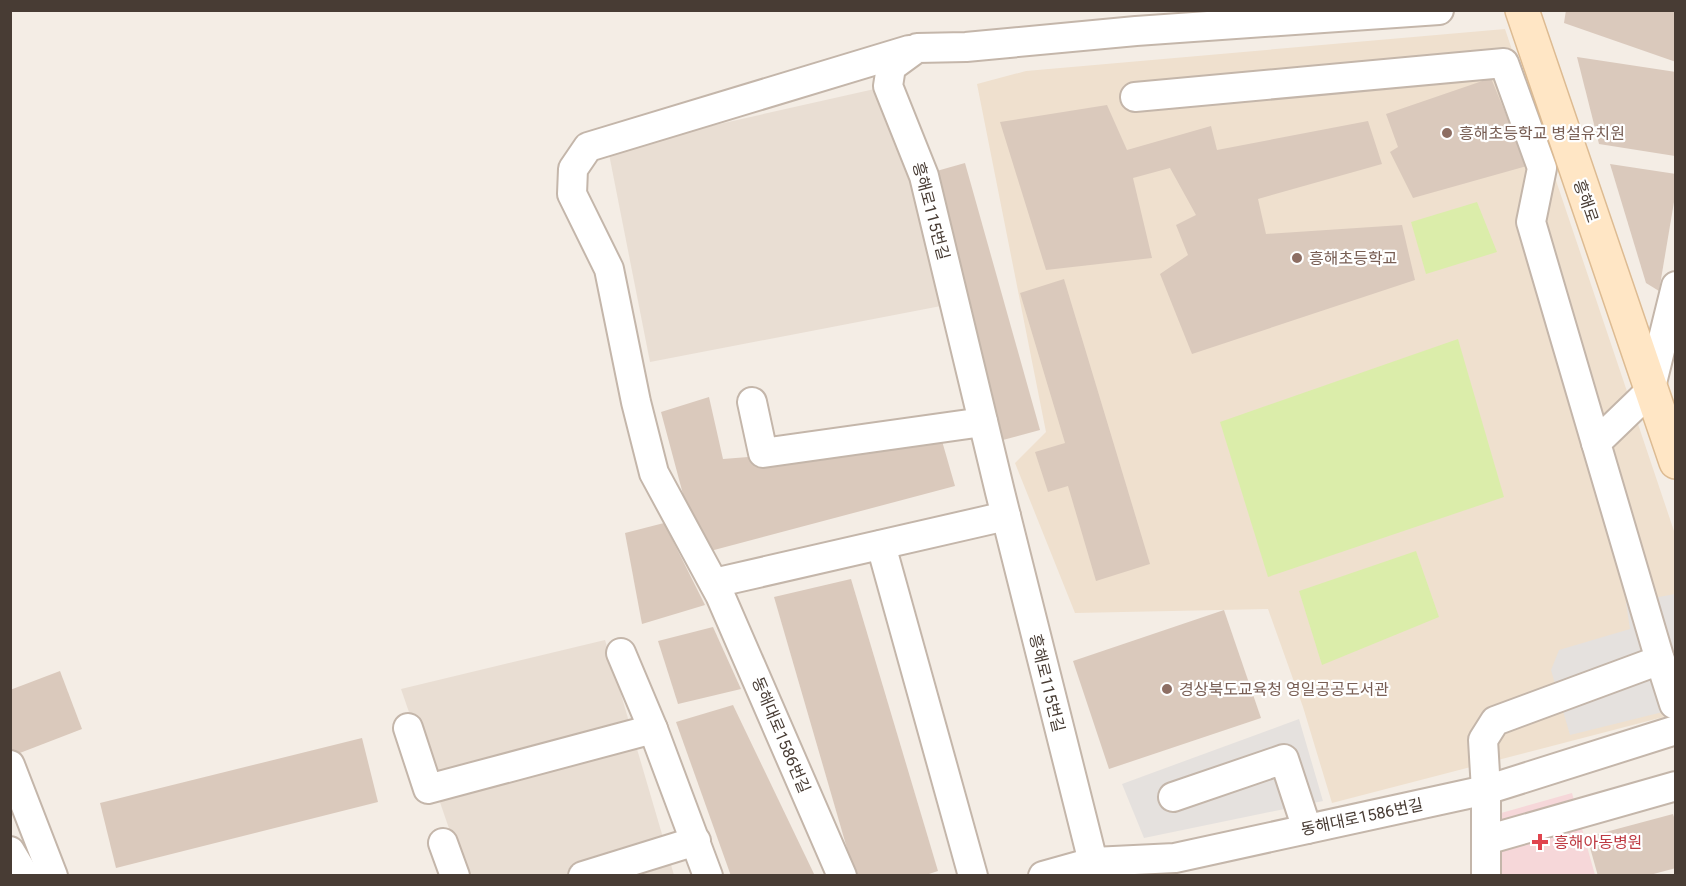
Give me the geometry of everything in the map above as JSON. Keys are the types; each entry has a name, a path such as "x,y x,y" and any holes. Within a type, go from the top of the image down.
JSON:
{"street":[{"path":"917,48 966,47 1136,31 1439,10"},
{"name":"흥해로","path":"1522,10 1676,462"},
{"name":"흥해로115번길","path":"917,48 891,67 888,86 924,176 1005,516 1093,862"},
{"name":"동해대로1586번길","path":"842,876 717,589 654,473 636,402 609,269 572,194 573,169 588,147 917,48"},
{"path":"1134,97 1504,63 1542,168 1531,222 1675,717"},
{"path":"1596,443 1650,391 1676,286"},
{"path":"752,402 763,453 983,422"},
{"path":"717,589 881,545 1005,516"},
{"path":"881,545 973,876"},
{"path":"621,653 653,729 708,876"},
{"path":"1486,876 1486,790 1483,740 1495,721 1660,660"},
{"name":"동해대로1586번길","path":"1043,876 1093,862 1176,867 1307,829 1486,790 1675,717"},
{"path":"408,728 428,789 653,729"},
{"path":"1173,797 1284,759 1307,829"},
{"path":"10,765 16,797 52,876"},
{"path":"1486,840 1676,786"},
{"path":"583,876 696,841"},
{"path":"443,843 455,876"},
{"path":"10,851 25,876"}],"shaded area":[{"name":"흥해초등학교","path":"1505,29 1675,534 1675,714 1332,803 1303,707 1268,609 1075,613 1015,463 1046,432 977,84 1026,71"},
{"path":"888,86 941,306 650,362 608,149"},
{"path":"1675,594 1675,709 1570,735 1551,670 1559,650 1630,629 1626,603"},
{"path":"605,640 674,875 465,875 401,689"},
{"path":"1299,719 1323,801 1144,838 1122,784"},
{"name":"흥해아동병원","path":"1572,793 1595,875 1502,875 1487,817"}],"green space":[{"path":"1477,202 1497,252 1426,274 1411,222"},
{"path":"1458,339 1504,497 1268,577 1220,422"},
{"path":"1416,551 1439,617 1322,665 1299,591"}],"building":[{"path":"1566,10 1676,10 1676,62 1564,23"},
{"path":"1577,57 1676,72 1675,156 1599,144"},
{"name":"흥해초등학교 병설유치원","path":"1491,78 1527,166 1413,198 1390,152 1398,147 1386,114"},
{"path":"1107,105 1127,150 1211,126 1217,150 1368,121 1382,164 1258,199 1266,234 1402,225 1415,280 1192,354 1160,274 1188,255 1176,225 1196,215 1170,168 1133,178 1152,258 1046,270 1000,122"},
{"path":"965,163 1040,430 999,441 926,174"},
{"path":"1610,164 1676,174 1676,190 1659,291 1646,283"},
{"path":"1064,279 1150,564 1096,581 1068,486 1048,492 1035,452 1065,443 1020,293"},
{"path":"709,397 723,459 942,441 955,486 699,554 661,412"},
{"path":"664,523 705,605 642,624 625,533"},
{"path":"851,579 938,871 923,876 855,876 774,597"},
{"name":"경상북도교육청 영일공공도서관","path":"1224,610 1261,718 1109,769 1073,661"},
{"path":"713,627 741,689 678,704 658,641"},
{"path":"60,671 82,729 12,756 10,690"},
{"path":"733,705 815,876 731,876 676,722"},
{"path":"362,738 378,802 116,868 100,803"},
{"path":"1673,814 1676,823 1676,868 1646,876 1598,876 1587,837"}],"place":[{"name":"흥해초등학교 병설유치원","path":"1447,133"},
{"name":"흥해초등학교","path":"1297,258"},
{"name":"경상북도교육청 영일공공도서관","path":"1167,689"},
{"name":"흥해아동병원","path":"1540,842"}]}
